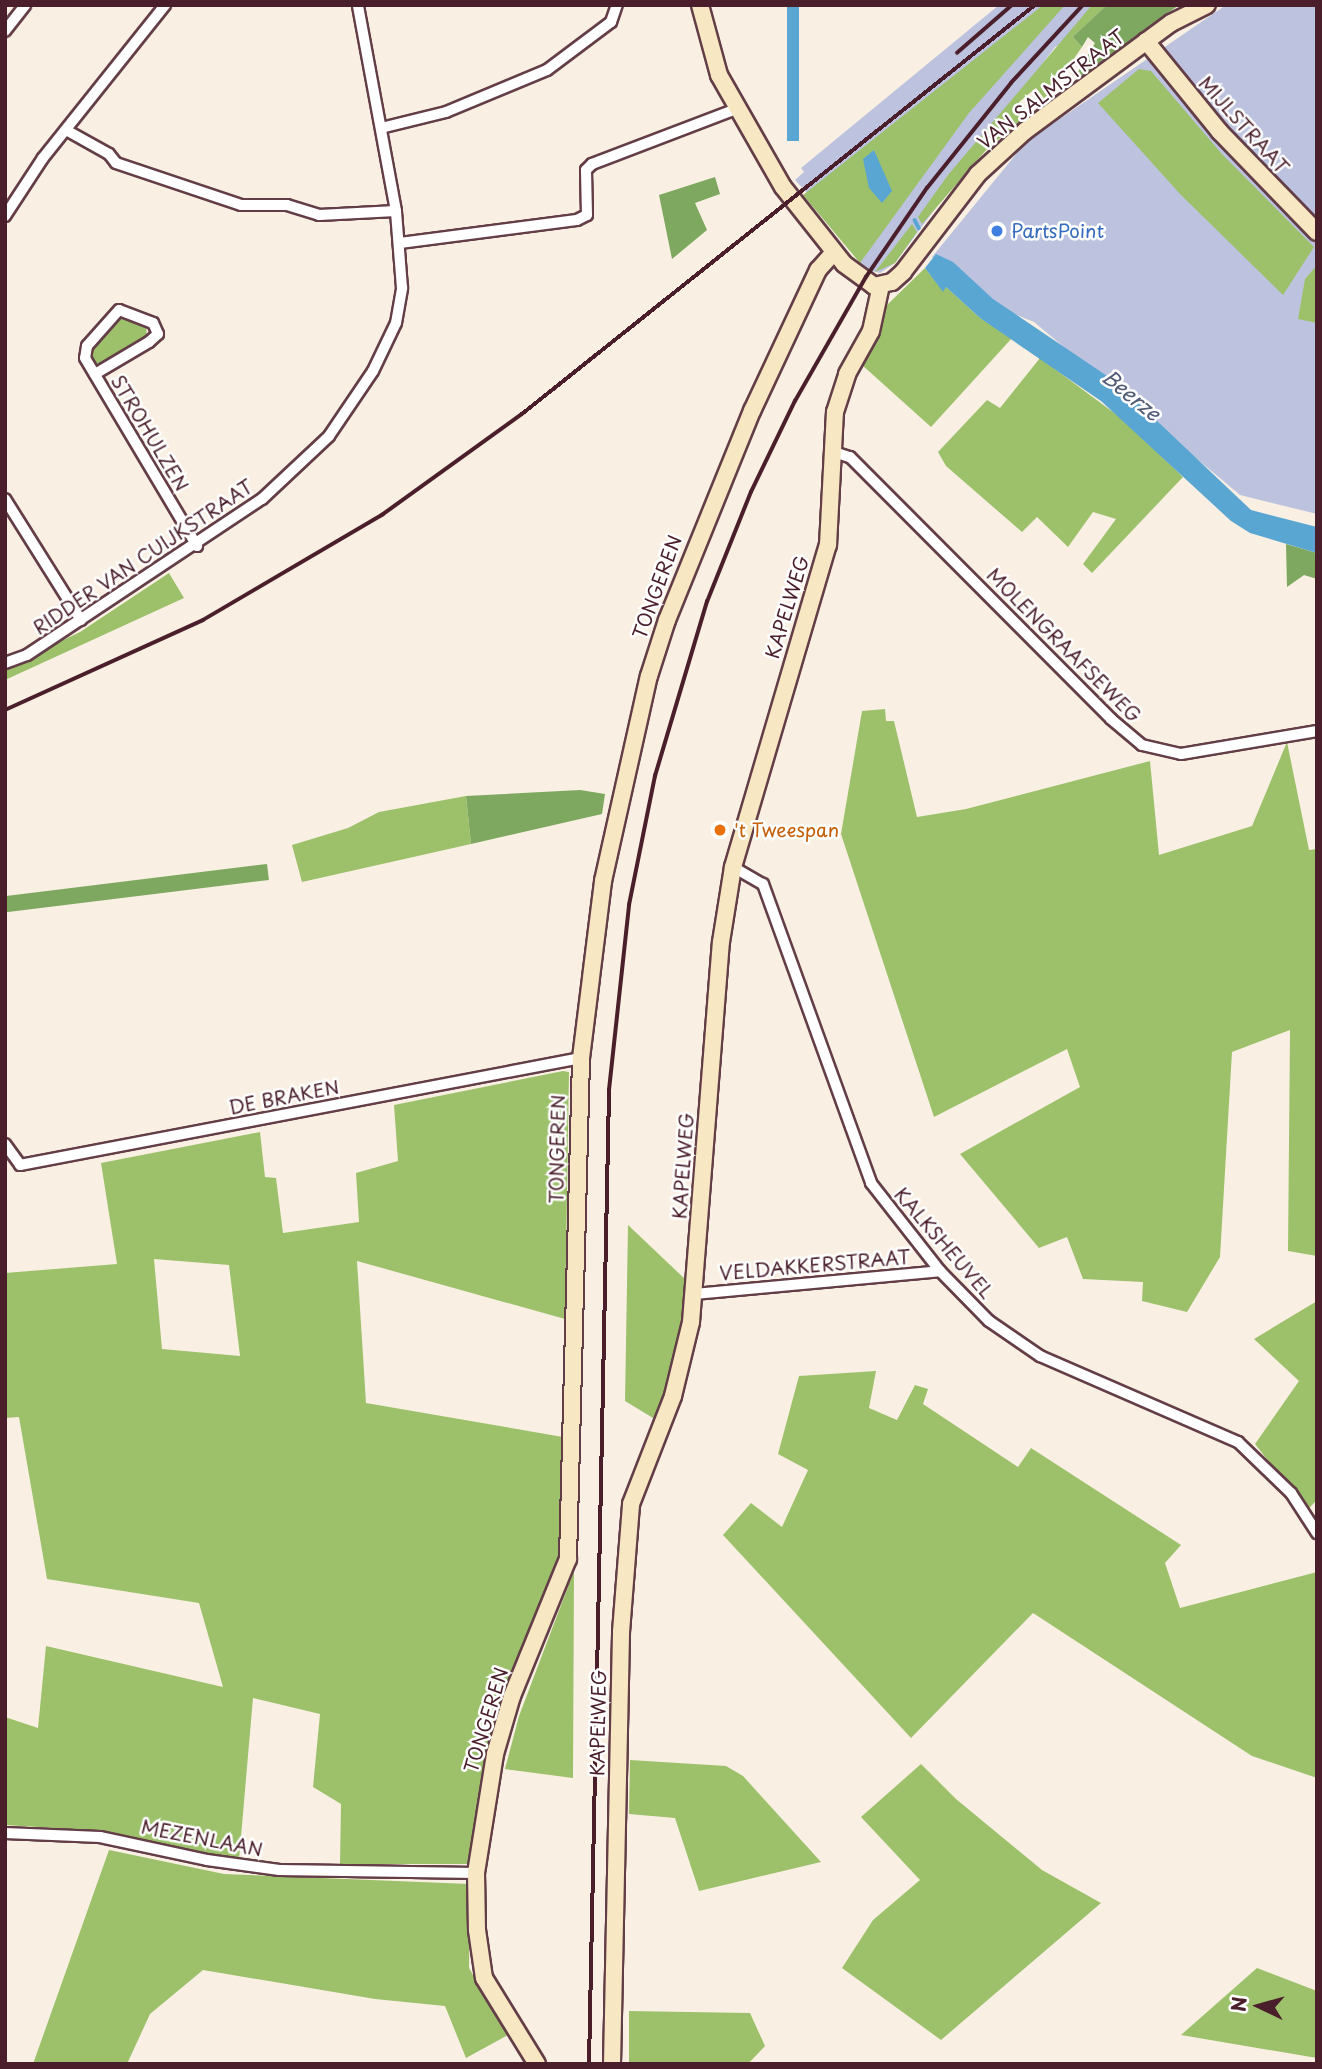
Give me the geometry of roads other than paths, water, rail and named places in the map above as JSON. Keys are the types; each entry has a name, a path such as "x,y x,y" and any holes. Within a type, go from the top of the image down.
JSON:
{"main road":[{"path":"700,5 713,62 736,108 783,187 834,252 863,282 881,285"},
{"name":"VAN SALMSTRAAT","path":"881,285 903,272 995,157 1146,41 1207,5"},
{"name":"MIJLSTRAAT","path":"1146,41 1220,132 1317,232"},
{"name":"TONGEREN","path":"537,2064 484,1978 477,1930 476,1873 499,1742 512,1696 568,1559 581,1058 603,881 649,676 695,542 818,270 834,252"},
{"name":"KAPELWEG","path":"612,2064 621,1632 628,1523 639,1476 673,1396 694,1294 721,942 733,867 828,545 831,451 841,393 871,331 881,285"}],"street":[{"path":"8,28 17,5"},
{"path":"8,28 25,5"},
{"path":"5,216 66,130 165,5"},
{"name":"RIDDER VAN CUIJKSTRAAT","path":"5,663 27,655 197,546 296,471 356,400 384,351 401,304 400,243 358,5"},
{"path":"381,128 446,112 547,70 611,22 617,5"},
{"path":"400,243 577,220 587,215 586,170 593,164 736,108"},
{"path":"66,130 108,154 116,163 241,205 287,205 319,215 396,211"},
{"name":"STROHULZEN","path":"95,374 149,342 158,334 153,323 126,311 113,314 84,352 95,374 197,546"},
{"name":"MOLENGRAAFSEWEG","path":"831,451 850,457 1111,719 1142,745 1181,754 1317,731"},
{"path":"5,499 81,620"},
{"name":"KALKSHEUVEL","path":"733,867 763,884 871,1182 940,1271 989,1321 1040,1356 1238,1442 1291,1493 1317,1533"},
{"name":"DE BRAKEN","path":"5,1144 20,1165 581,1058"},
{"name":"VELDAKKERSTRAAT","path":"694,1294 940,1271"},
{"name":"MEZENLAAN","path":"5,1833 100,1837 207,1860 279,1870 476,1873"}],"water":[{"path":"787,5 799,5 799,141 787,141"},
{"path":"874,150 892,191 882,203 869,188 863,159"},
{"path":"936,254 953,262 993,299 1116,382 1251,510 1317,527 1317,553 1250,533 1231,521 1101,401 980,318 946,287 943,292 925,268"}],"waterway":[{"name":"Beerze","path":"915,220 919,228"}],"railway":[{"path":"957,53 1012,5"},
{"path":"5,710 203,620 382,515 522,414 1035,5"},
{"path":"589,2064 609,1090 629,905 655,776 707,602 751,492 795,401 866,277 927,188 1011,83 1083,5"}],"place":[{"name":"PartsPoint","path":"997,231"},
{"name":"'t Tweespan","path":"720,830"}]}
